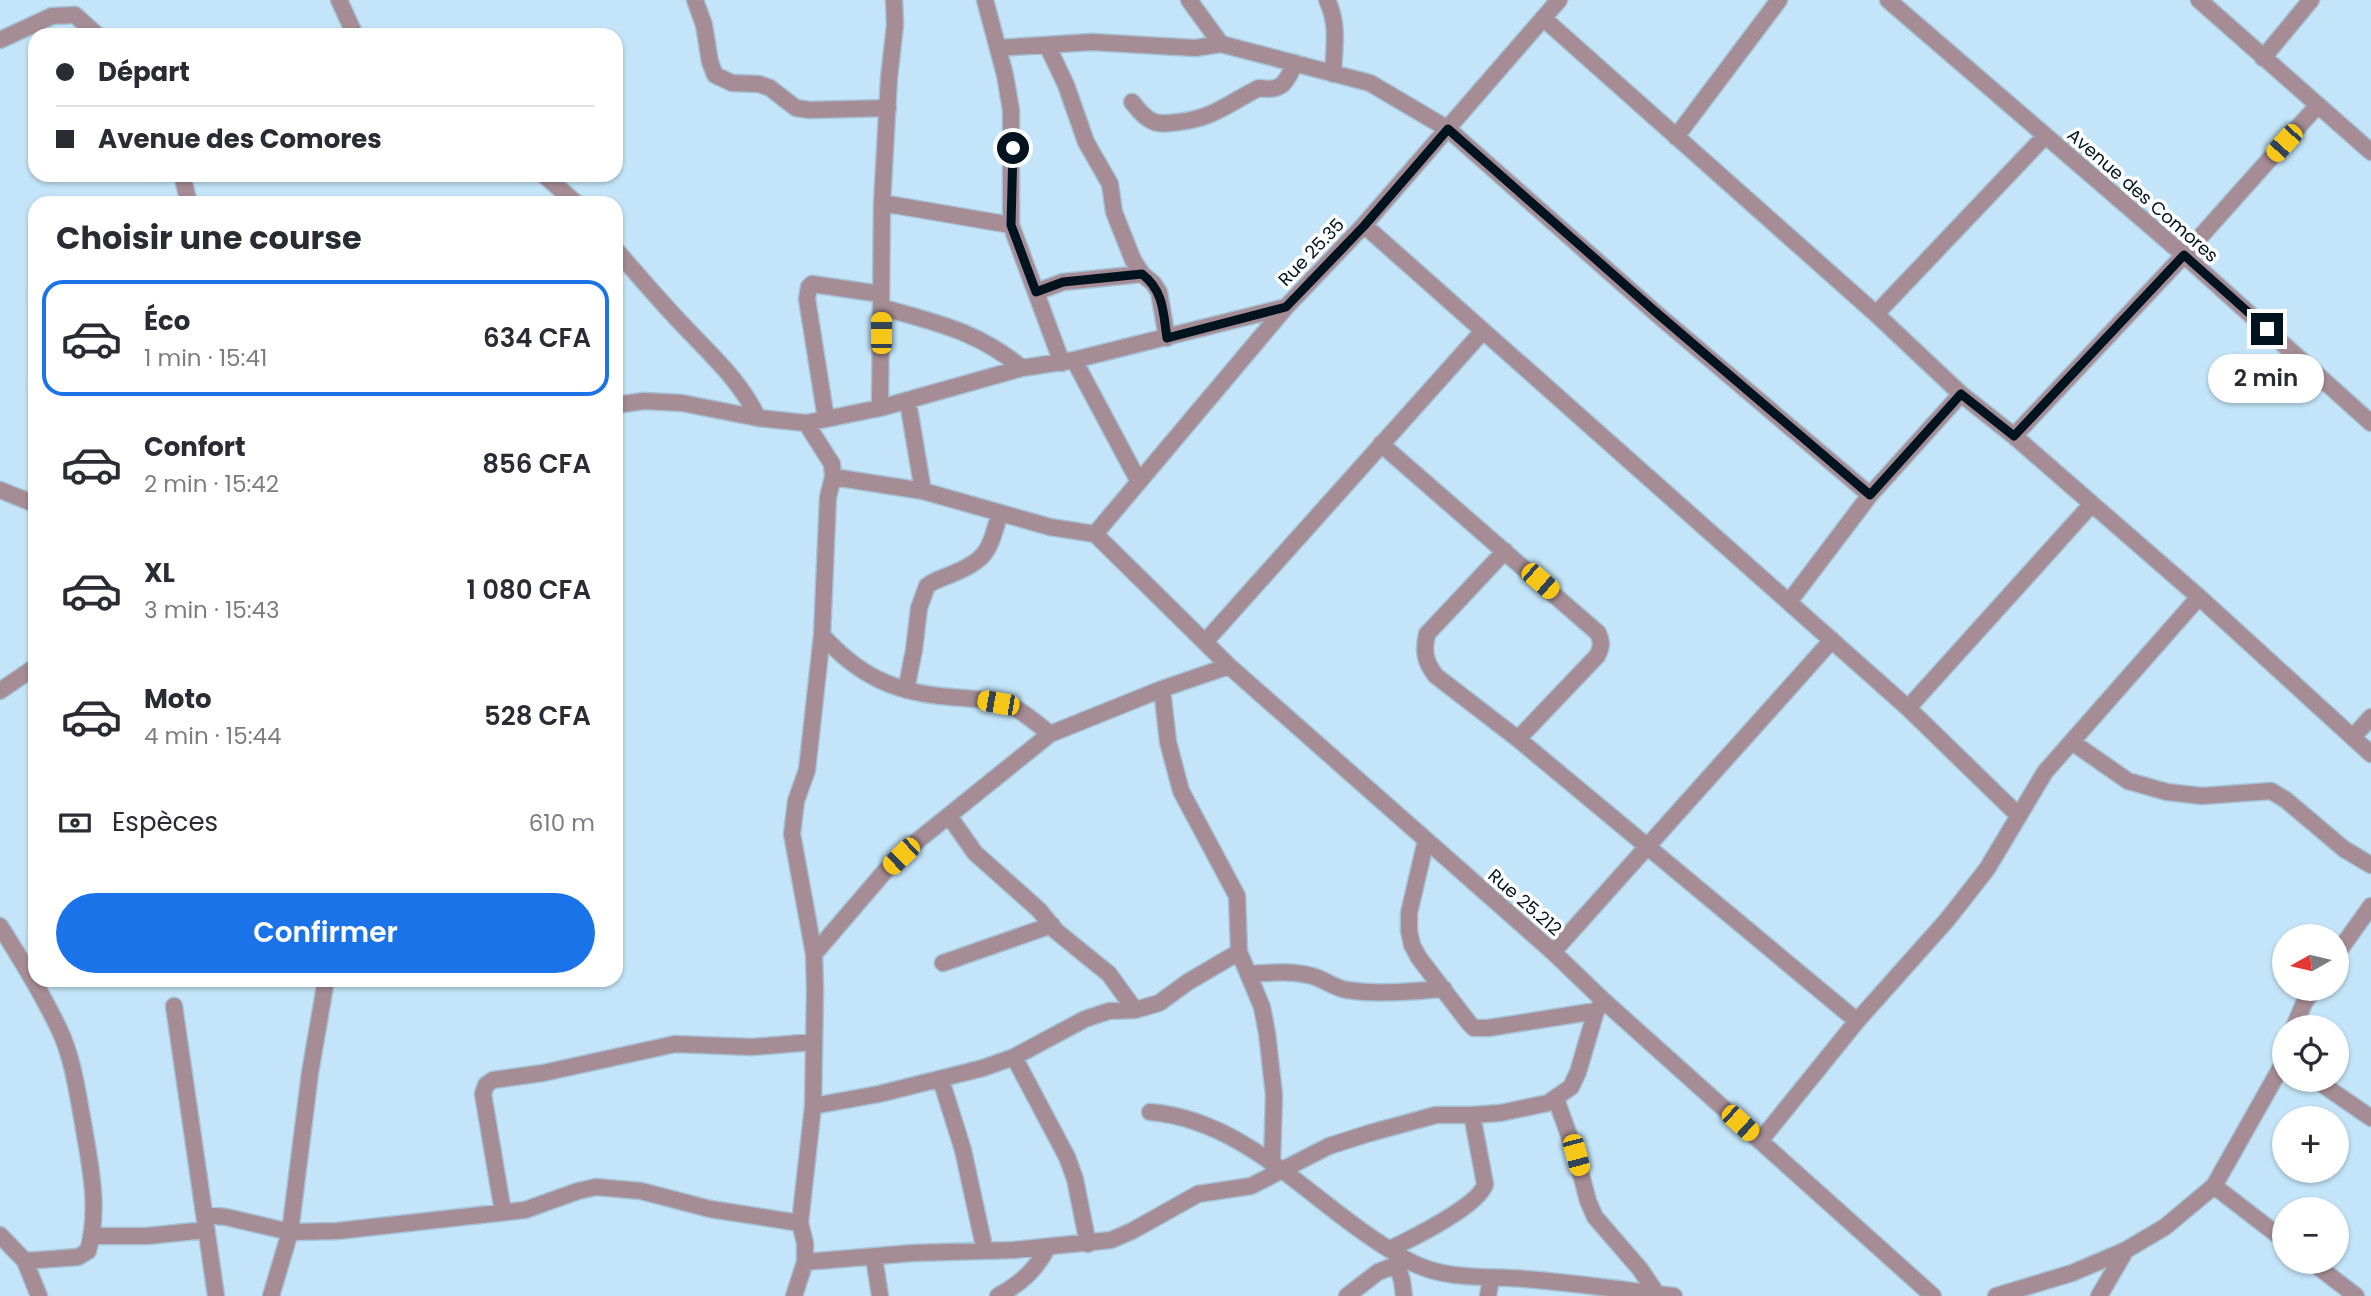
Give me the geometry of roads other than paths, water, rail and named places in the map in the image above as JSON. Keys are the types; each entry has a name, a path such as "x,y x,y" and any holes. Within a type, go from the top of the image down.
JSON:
{"street":[{"path":"339,0 352,28"},
{"path":"695,0 704,25 715,75 732,83 759,84 770,88 796,108 888,108"},
{"path":"880,408 882,203 895,25 894,0"},
{"path":"985,0 1012,110 1011,225 1036,292 1068,361 1138,480"},
{"path":"1189,0 1222,44"},
{"path":"1327,0 1334,16 1333,74"},
{"name":"Rue 25.35","path":"1095,534 1286,307 1364,226 1559,0"},
{"path":"1676,137 1779,0"},
{"path":"2199,0 2371,152"},
{"path":"2263,58 2311,0"},
{"name":"Avenue des Comores","path":"1891,1 2184,255 2371,423"},
{"path":"0,40 52,16 75,15 89,28"},
{"path":"1543,18 1876,314 1961,394 2014,436 2199,597 2371,754"},
{"path":"998,48 1103,43 1195,48 1222,44 1370,83 1448,129 1658,314 1870,495"},
{"path":"1047,45 1066,85 1086,142 1110,184 1114,212 1133,260 1159,292 1167,338"},
{"path":"1132,102 1153,122 1163,124 1196,120 1211,116 1259,89 1279,88 1288,80 1295,64"},
{"path":"2014,436 2184,255 2318,105"},
{"path":"1876,314 2045,136"},
{"path":"552,182 568,196"},
{"path":"882,203 1011,225"},
{"path":"1364,226 1908,708 2018,815"},
{"path":"623,258 734,378 748,397 758,418"},
{"path":"1036,292 1063,282 1142,274"},
{"path":"826,419 807,299 812,284 881,301 964,332 989,343 1022,368"},
{"path":"623,404 644,401 682,402 758,418 806,423 908,402 1022,368 1068,361 1286,307"},
{"path":"1205,642 1483,331"},
{"path":"1789,602 1870,495 1961,394"},
{"path":"908,402 923,491"},
{"path":"794,1296 805,1262 805,1243 800,1223 813,1106 814,954 792,834 792,818 807,770 822,635 828,497 833,477 832,464 806,423"},
{"path":"1381,444 1598,633 1601,649 1597,656 1518,739"},
{"path":"833,477 923,491 1050,527 1095,534"},
{"path":"0,490 28,501"},
{"path":"1908,708 2091,505"},
{"path":"906,690 919,608 927,586 984,557 1000,513"},
{"name":"Rue 25.212","path":"1095,534 1229,666 1553,952 1600,1006 1760,1141 1933,1296"},
{"path":"1505,551 1427,634 1424,652 1429,667 1436,676 1518,739 1857,1021"},
{"path":"1760,1141 1857,1021 1955,910 1987,869 2045,772 2199,597"},
{"path":"822,635 854,666 878,681 929,696 976,699 1013,707 1050,734"},
{"path":"1553,952 1832,640"},
{"path":"814,954 886,870 916,842 1050,734 1162,689 1229,666"},
{"path":"0,691 28,672"},
{"path":"1162,689 1168,742 1181,791 1237,896 1239,952 1262,1007 1266,1033 1274,1095 1277,1167"},
{"path":"2353,737 2371,717"},
{"path":"2072,742 2128,781 2167,792 2202,796 2271,791 2286,800 2344,849 2371,865"},
{"path":"949,816 975,853 1108,974 1135,1010"},
{"path":"805,1262 1048,1247 1111,1240 1198,1195 1251,1186 1269,1178 1277,1167 1329,1146 1436,1115 1472,1115 1527,1109 1556,1099 1572,1087 1600,1006 1488,1028 1474,1028 1419,958 1412,945 1409,913 1426,840"},
{"path":"2349,942 2366,925 2371,906"},
{"path":"943,963 1052,925"},
{"path":"0,926 28,972"},
{"path":"813,1106 941,1080 1014,1057 1085,1019 1109,1011 1135,1010 1159,1003 1188,982 1239,952"},
{"path":"1248,975 1269,972 1305,974 1343,990 1361,992 1444,989"},
{"path":"25,1261 78,1257 88,1251 92,1237 93,1178 74,1072 61,1031 37,987"},
{"path":"271,1296 290,1232 310,1073 325,987"},
{"path":"173,1006 216,1296"},
{"path":"503,1212 483,1094 486,1085 493,1080 543,1073 675,1044 752,1047 813,1042"},
{"path":"1014,1057 1067,1157 1075,1179 1088,1244"},
{"path":"941,1080 963,1150 985,1251"},
{"path":"1996,1296 2072,1273 2126,1250 2165,1227 2214,1186 2272,1083"},
{"path":"2333,1092 2371,1118"},
{"path":"1556,1099 1595,1217 1665,1295"},
{"path":"1150,1112 1184,1116 1222,1131 1277,1167 1398,1258 1421,1267 1454,1274 1665,1295"},
{"path":"1348,1296 1398,1258 1427,1230 1483,1191 1485,1184 1472,1115"},
{"path":"2214,1186 2272,1231"},
{"path":"92,1237 147,1236 226,1217 290,1232 337,1231 525,1210 578,1191 607,1188 641,1191 710,1209 800,1223"},
{"path":"0,1236 25,1261 39,1296"},
{"path":"998,1296 1021,1283 1048,1247"},
{"path":"2099,1296 2126,1250"},
{"path":"874,1257 880,1296"},
{"path":"1398,1258 1404,1296"},
{"path":"2328,1274 2356,1296"},
{"path":"1488,1296 1491,1278"}]}
